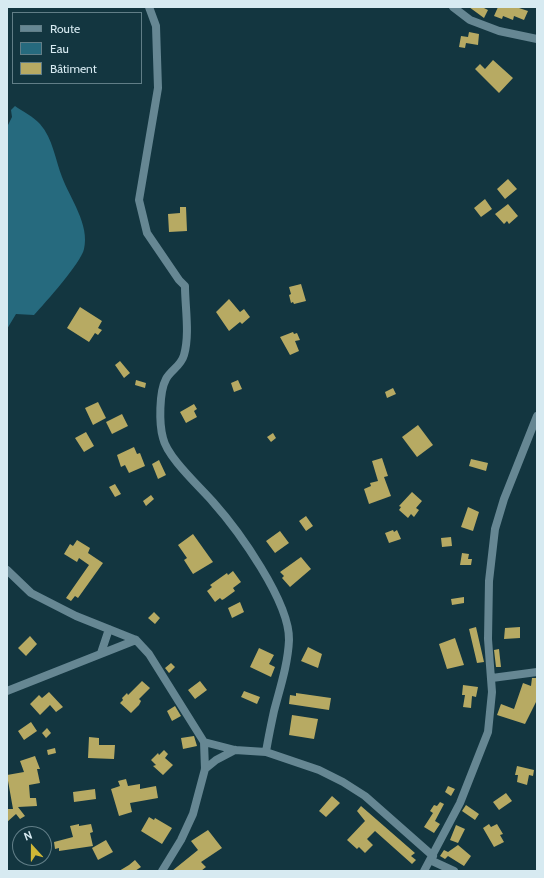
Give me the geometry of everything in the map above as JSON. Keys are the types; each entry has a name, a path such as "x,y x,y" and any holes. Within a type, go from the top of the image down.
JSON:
{"street":[{"path":"149,7 156,26 158,88 139,200 147,232 179,280 185,286 186,344 180,363 166,379 161,403 162,438 168,451 216,506 249,550 284,610 288,627 285,673 266,752"},
{"path":"453,7 470,20 499,31 537,39"},
{"path":"424,871 460,803 488,732 492,707 492,678 488,632 489,581 494,529 504,499 537,416"},
{"path":"7,570 31,593 76,616 136,640 149,654 204,742 205,769 193,814 181,840 162,871"},
{"path":"101,653 108,629"},
{"path":"7,691 136,640"},
{"path":"492,678 537,672"},
{"path":"204,742 235,750 266,752 319,770 343,782 365,796 432,858 454,871"},
{"path":"205,769 216,760 235,750"}],"water":[{"path":"15,106 37,121 48,136 62,177 82,221 85,240 84,249 76,264 46,302 34,315 16,314 7,329 7,127 12,117 11,110"}],"building":[{"path":"469,7 482,7 488,10 484,18"},
{"path":"498,7 516,7 528,11 524,20 514,16 513,20 503,16 502,19 494,16"},
{"path":"469,32 479,34 478,45 466,43 465,48 459,47 461,36 468,37"},
{"path":"493,60 513,78 499,93 475,69 480,64 485,69"},
{"path":"508,179 517,189 505,199 497,189"},
{"path":"485,199 492,209 481,217 474,208"},
{"path":"508,204 518,216 509,224 507,221 504,224 495,214"},
{"path":"180,207 186,207 187,231 169,232 168,214 180,213"},
{"path":"301,284 306,301 294,304 293,302 291,303 289,287"},
{"path":"229,299 240,312 244,309 250,317 242,324 240,322 229,331 216,312"},
{"path":"80,307 102,321 98,328 102,330 98,335 95,333 89,342 67,328"},
{"path":"293,332 294,334 297,333 300,340 295,341 299,351 290,355 280,337"},
{"path":"120,361 130,373 124,378 115,365"},
{"path":"136,380 146,383 145,388 135,385"},
{"path":"238,380 242,389 234,392 231,383"},
{"path":"393,388 396,394 387,398 385,392"},
{"path":"98,402 106,418 93,425 85,408"},
{"path":"194,404 197,409 194,411 197,417 186,423 180,412"},
{"path":"122,414 128,426 112,434 106,422"},
{"path":"418,425 433,445 417,457 402,437"},
{"path":"86,432 94,446 84,452 75,438"},
{"path":"273,433 276,438 271,442 267,437"},
{"path":"134,447 137,454 140,453 145,466 129,473 125,465 121,467 117,455"},
{"path":"382,458 388,476 384,477 391,496 369,504 364,489 371,486 370,483 378,481 372,461"},
{"path":"471,459 488,463 486,471 469,466"},
{"path":"159,460 166,475 158,479 152,464"},
{"path":"115,484 121,494 115,497 109,487"},
{"path":"412,492 422,501 416,508 419,510 414,517 411,514 408,518 399,510 401,507 399,506"},
{"path":"151,495 154,499 146,506 143,501"},
{"path":"468,507 479,512 473,531 461,527"},
{"path":"306,516 313,526 306,531 299,521"},
{"path":"393,530 394,532 397,530 401,539 389,543 385,533"},
{"path":"280,531 289,543 275,553 266,541"},
{"path":"193,534 213,562 193,574 184,560 187,558 178,545"},
{"path":"451,537 452,546 442,547 441,538"},
{"path":"77,540 90,548 88,553 103,563 78,598 75,596 71,601 66,598 89,565 79,558 77,562 64,554 70,544 73,546"},
{"path":"462,553 469,554 468,559 472,559 471,565 460,565"},
{"path":"301,557 311,569 290,587 282,578 284,576 280,572"},
{"path":"233,571 241,582 233,588 235,591 224,599 222,600 220,598 215,602 207,591 212,587 210,585 227,573 228,575"},
{"path":"464,597 464,603 452,605 451,599"},
{"path":"240,602 244,612 232,618 228,608"},
{"path":"154,612 160,618 155,624 148,618"},
{"path":"476,627 484,662 477,663 469,629"},
{"path":"520,627 520,638 504,639 505,628"},
{"path":"30,636 37,644 26,656 18,648"},
{"path":"455,638 464,665 447,669 439,644"},
{"path":"308,647 322,654 318,668 301,661"},
{"path":"259,648 274,655 269,664 275,667 271,677 250,667"},
{"path":"499,649 501,667 496,667 494,650"},
{"path":"171,663 175,667 169,673 165,668"},
{"path":"532,678 537,678 537,700 525,724 497,715 501,704 514,709 523,683 531,686"},
{"path":"142,681 150,688 139,699 141,701 139,705 131,713 120,703 123,700 122,698 127,693 128,695"},
{"path":"200,681 207,690 195,699 188,690"},
{"path":"463,685 478,687 476,697 472,696 471,708 463,707 465,695 462,695"},
{"path":"244,691 260,697 257,704 241,697"},
{"path":"49,692 63,707 56,712 50,705 40,715 30,704 39,695 42,698"},
{"path":"296,693 331,698 329,710 289,704 290,695 296,696"},
{"path":"175,706 181,716 172,721 167,711"},
{"path":"292,715 318,719 314,739 289,735"},
{"path":"31,722 37,731 24,740 18,731"},
{"path":"47,728 51,733 46,738 42,733"},
{"path":"194,736 197,746 183,749 181,738"},
{"path":"89,737 99,738 99,745 115,745 114,759 88,758"},
{"path":"55,748 56,753 48,755 47,750"},
{"path":"164,750 168,754 165,758 173,765 163,775 153,766 156,765 151,760 158,753 159,755"},
{"path":"35,756 40,769 37,769 40,783 29,785 30,798 36,798 37,806 18,807 25,816 20,819 16,814 7,822 7,809 13,809 7,775 24,772 20,761"},
{"path":"517,766 534,770 533,776 529,775 527,785 517,782 518,775 515,775"},
{"path":"126,779 128,786 140,784 140,789 156,786 158,798 130,803 132,812 119,816 111,789 120,786 118,781"},
{"path":"448,786 455,789 451,796 445,792"},
{"path":"95,789 96,799 74,802 73,792"},
{"path":"506,793 512,801 499,810 493,802"},
{"path":"332,796 340,803 326,817 319,811"},
{"path":"440,802 444,804 435,821 440,824 434,833 424,827 433,813 430,811 434,805 437,806"},
{"path":"466,805 479,814 475,820 462,811"},
{"path":"361,806 415,853 411,856 416,860 412,864 375,831 367,839 373,845 365,853 359,847 357,849 347,840 365,821 357,811"},
{"path":"149,817 154,820 155,818 172,828 162,844 141,831"},
{"path":"79,824 79,826 91,824 93,832 90,833 93,846 59,851 59,848 55,849 54,842 73,837 70,826"},
{"path":"489,824 491,827 497,824 503,834 500,835 504,842 494,847 483,828"},
{"path":"456,825 465,829 458,843 450,840"},
{"path":"208,830 222,848 201,862 206,867 201,871 172,871 198,850 191,841"},
{"path":"106,840 113,852 98,860 92,848"},
{"path":"458,845 471,856 464,866 448,856 445,859 440,856 444,850 448,852"},
{"path":"135,860 141,867 135,871 119,871 129,865"}]}
